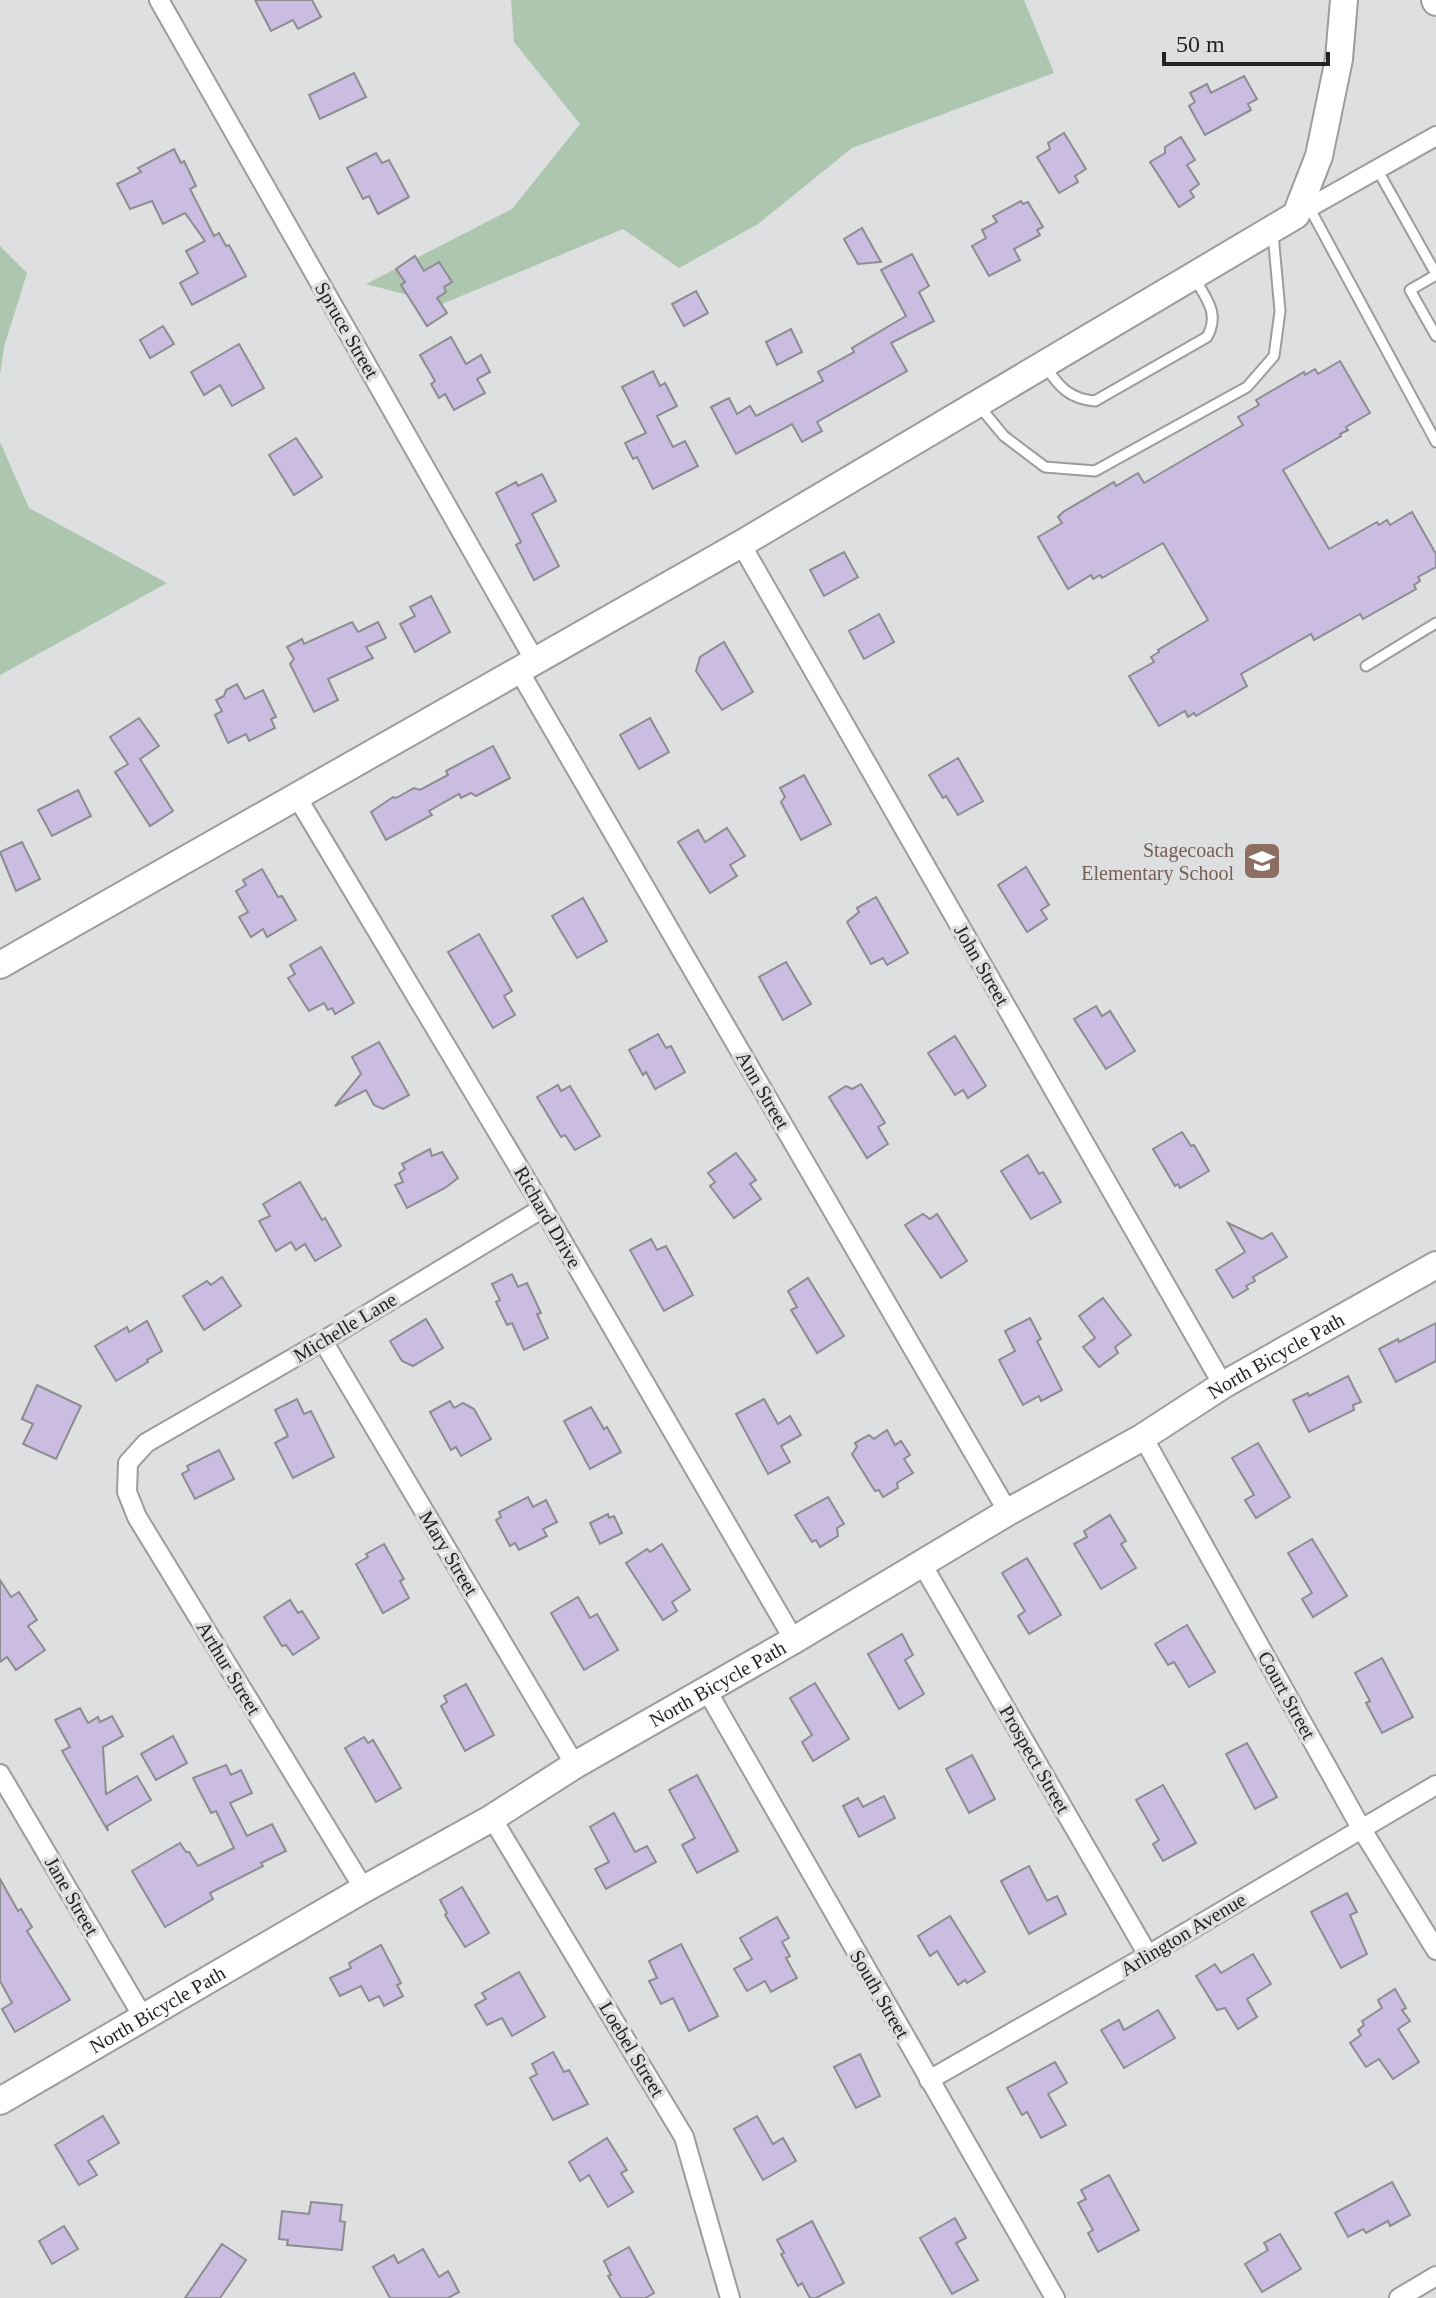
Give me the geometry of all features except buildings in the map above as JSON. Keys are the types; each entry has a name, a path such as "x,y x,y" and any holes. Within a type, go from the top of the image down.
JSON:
{"street":[{"name":"Spruce Street","path":"159,0 527,665"},
{"path":"1302,211 1319,156 1339,59 1344,0"},
{"path":"0,965 741,544 1272,228 1436,136"},
{"name":"John Street","path":"741,544 1223,1385"},
{"name":"Ann Street","path":"527,665 1008,1512"},
{"name":"Richard Drive","path":"297,797 543,1208 794,1640"},
{"name":"Michelle Lane","path":"146,1443 543,1208"},
{"name":"North Bicycle Path","path":"0,2101 492,1818 575,1765 794,1640 1008,1512 1143,1437 1223,1385 1436,1265"},
{"name":"Mary Street","path":"323,1341 575,1765"},
{"name":"Court Street","path":"1143,1437 1361,1828 1436,1950"},
{"name":"Arthur Street","path":"146,1443 128,1463 127,1492 137,1517 364,1889"},
{"name":"Prospect Street","path":"922,1564 1148,1955"},
{"name":"South Street","path":"706,1689 1055,2298"},
{"name":"Jane Street","path":"0,1774 143,2017"},
{"name":"Arlington Avenue","path":"929,2080 1436,1785"},
{"name":"Loebel Street","path":"492,1818 684,2137 730,2298"},
{"path":"1399,2298 1436,2276"}],"lane":[{"path":"1377,169 1436,274 1410,290 1436,336"},
{"path":"1302,211 1436,442"},
{"path":"977,404 1004,436 1045,467 1095,471 1247,387 1274,356 1280,311 1272,228"},
{"path":"1044,364 1061,389 1081,400 1095,401 1207,337 1214,325 1212,311 1193,275"},
{"path":"1366,666 1436,623"}],"green space":[{"path":"511,0 1024,0 1054,73 852,148 758,224 679,268 623,229 442,304 366,284 512,209 580,124 514,42"},
{"path":"0,246 27,273 4,347 0,375"},
{"path":"0,442 29,508 167,583 0,675"}],"place":[{"name":"Stagecoach Elementary School","path":"1262,861"}]}
